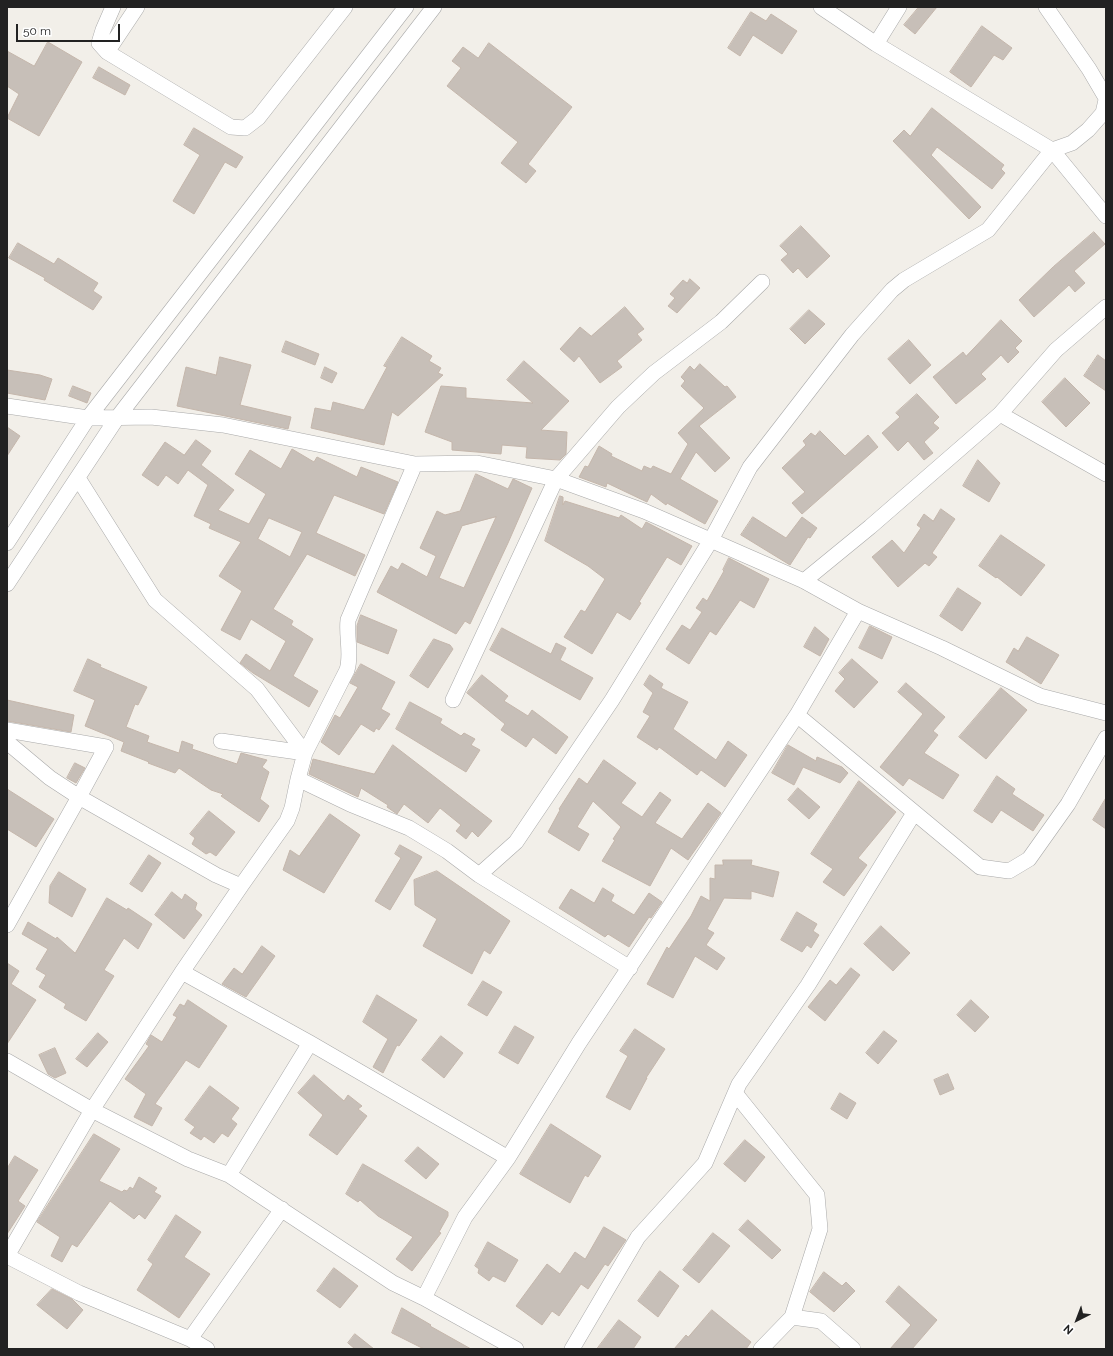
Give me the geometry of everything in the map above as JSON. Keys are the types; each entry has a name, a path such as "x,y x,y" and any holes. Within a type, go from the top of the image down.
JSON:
{"street":[{"path":"103,48 102,30 113,7"},
{"path":"103,48 137,7"},
{"path":"103,48 232,127 245,128 258,118 345,7"},
{"path":"7,543 88,418 406,7"},
{"path":"7,584 117,418 434,7"},
{"path":"821,7 876,44 1052,150 1106,216"},
{"path":"876,44 899,7"},
{"path":"479,875 516,842 612,700 711,540 750,467 852,335 892,290 904,280 988,230 1052,150 1072,143 1088,130 1105,107 1089,69 1046,7"},
{"path":"453,700 556,479 618,407 654,373 722,322 762,282"},
{"path":"804,582 1000,414 1056,350 1106,307"},
{"path":"7,406 88,418 151,417 223,425 414,464 477,463 556,479 644,510 711,540 804,582 858,611 942,648 1040,696 1106,713"},
{"path":"1000,414 1106,474"},
{"path":"207,1349 190,1339 79,1293 7,1256 92,1110 182,972 287,821 292,808 305,753 347,670 350,661 347,632 348,620 414,464"},
{"path":"78,478 154,600 257,689 305,753"},
{"path":"424,1298 465,1217 508,1158 579,1043 797,715 858,611"},
{"path":"797,715 980,867 1009,871 1029,858 1068,804 1106,738"},
{"path":"7,730 106,748 7,925"},
{"path":"221,741 305,753"},
{"path":"7,742 50,778 79,797 216,875 241,886"},
{"path":"298,779 350,804 409,828 447,851 479,875 630,968"},
{"path":"572,1349 638,1237 705,1163 739,1084 808,985 914,813"},
{"path":"182,972 310,1043 508,1158"},
{"path":"229,1175 310,1043"},
{"path":"7,1061 92,1110 188,1159 229,1175 393,1283 424,1298 516,1349"},
{"path":"735,1093 817,1195 820,1228 792,1317 762,1349"},
{"path":"190,1339 282,1209"},
{"path":"792,1317 820,1320 853,1349"}],"building":[{"path":"919,7 937,7 915,34 904,25"},
{"path":"751,12 766,21 771,14 797,31 782,54 753,35 740,56 728,48"},
{"path":"982,26 1012,48 1003,60 994,55 971,87 950,72"},
{"path":"48,42 82,62 39,136 7,118 19,94 7,86 7,51 34,66"},
{"path":"489,43 572,107 528,164 536,171 526,183 501,163 518,142 447,86 461,68 452,61 463,47 478,58"},
{"path":"99,67 130,85 125,95 93,78"},
{"path":"932,108 1004,165 1001,169 1005,173 992,189 937,147 931,155 981,207 969,219 893,141 904,130 910,136"},
{"path":"194,128 243,157 236,168 225,162 194,214 173,201 200,155 184,145"},
{"path":"801,226 830,256 807,278 798,268 793,273 781,260 788,254 780,246"},
{"path":"1094,232 1105,244 1074,271 1085,283 1075,292 1069,285 1034,317 1019,300 1053,267"},
{"path":"18,243 54,264 58,258 98,283 93,291 102,297 93,310 44,280 45,278 9,258"},
{"path":"690,279 700,288 677,313 668,306 675,298 670,294 683,280 687,283"},
{"path":"625,307 644,329 637,334 642,340 617,361 622,367 600,383 579,356 574,362 560,349 580,327 591,336"},
{"path":"809,310 825,324 805,344 790,329"},
{"path":"1001,320 1022,341 1015,348 1019,352 1008,363 1001,355 981,374 986,379 956,404 933,377 963,352 966,356"},
{"path":"402,337 432,356 429,361 441,368 438,373 443,375 398,416 392,412 384,445 311,428 315,408 331,411 333,402 364,410 387,367 384,366"},
{"path":"909,340 931,365 910,384 888,359"},
{"path":"286,341 319,354 315,365 282,352"},
{"path":"1098,355 1106,361 1106,391 1084,376"},
{"path":"220,357 251,365 240,405 291,417 288,429 177,406 186,367 216,375"},
{"path":"524,361 569,401 541,430 567,432 566,454 560,460 526,458 527,447 502,445 501,454 452,450 452,442 425,432 441,386 466,388 466,398 533,403 507,380"},
{"path":"700,364 725,387 727,386 736,397 699,426 730,458 715,472 696,452 680,479 718,501 705,524 667,503 666,505 651,494 647,502 607,483 606,487 579,477 585,466 588,467 599,446 612,454 611,456 642,471 644,466 651,469 653,466 671,474 688,444 678,433 704,408 681,386 685,381 681,377 690,366 694,370"},
{"path":"325,367 337,373 332,383 321,378"},
{"path":"7,370 40,375 52,379 45,400 7,393"},
{"path":"1065,378 1090,403 1066,427 1042,402"},
{"path":"73,386 91,393 87,403 69,396"},
{"path":"917,394 939,417 933,423 939,428 924,442 933,453 924,460 908,441 898,451 882,433 900,417 896,413"},
{"path":"7,427 20,436 7,456"},
{"path":"820,431 845,456 868,435 878,447 802,514 792,503 805,492 782,468 806,445 803,441 811,433 815,436"},
{"path":"196,440 211,451 201,465 234,490 218,510 249,524 266,494 235,474 250,450 281,469 292,449 314,462 317,457 357,477 361,467 398,482 384,514 334,495 316,533 365,555 355,576 307,554 273,609 293,621 291,625 313,639 293,676 318,691 309,707 253,673 240,663 246,654 270,671 286,641 251,619 240,640 221,630 242,591 219,576 241,542 209,528 211,524 194,516 208,485 188,470 178,484 166,475 158,486 142,475 165,442 184,455","holes":["269,518 302,532 290,557 258,539"]},
{"path":"978,460 1000,483 989,502 963,486"},
{"path":"476,474 508,489 513,479 532,488 470,624 465,621 456,634 377,592 391,566 398,570 402,563 427,577 436,556 420,548 437,511 445,515 460,511","holes":["496,517 464,588 439,578 462,526"]},
{"path":"560,496 563,497 563,505 565,501 619,518 621,515 642,529 646,522 692,546 681,565 667,557 639,602 641,603 630,620 617,612 592,654 564,637 581,610 585,612 605,579 588,566 545,541"},
{"path":"941,509 955,519 932,553 937,557 929,566 925,563 898,587 872,557 892,540 904,553 921,528 917,525 924,514 933,521"},
{"path":"753,517 786,538 802,517 817,528 810,538 808,537 790,565 741,535"},
{"path":"1001,535 1045,565 1021,596 997,577 996,578 979,566"},
{"path":"729,558 769,579 754,608 740,600 716,635 710,631 689,664 666,649 682,625 690,630 702,612 696,608 703,598 707,601 724,571 723,570"},
{"path":"958,588 981,603 962,631 940,616"},
{"path":"361,615 397,630 388,654 357,642 357,626"},
{"path":"870,626 892,637 882,659 859,648"},
{"path":"815,627 829,639 820,656 804,647"},
{"path":"502,628 551,654 556,643 566,648 560,660 593,678 580,700 490,650"},
{"path":"1027,637 1059,655 1041,684 1006,662 1014,648 1018,651"},
{"path":"434,639 450,645 453,649 428,688 410,676"},
{"path":"88,659 101,665 100,667 147,687 138,705 135,704 126,727 149,736 147,742 179,753 182,741 193,745 192,749 237,764 241,753 267,760 262,767 269,772 260,799 269,806 259,822 221,796 223,794 211,790 179,768 175,773 121,751 124,742 85,726 95,700 74,691"},
{"path":"852,659 878,682 854,708 835,691 845,679 839,673"},
{"path":"361,664 395,682 381,709 390,714 379,730 376,728 374,732 361,724 339,755 321,742 335,715 340,718 358,687 350,683"},
{"path":"482,675 508,696 504,701 528,716 532,710 568,737 556,754 533,737 526,747 501,730 505,724 467,693"},
{"path":"650,675 663,684 661,688 688,702 673,729 716,760 728,741 747,755 725,787 701,770 697,775 659,747 657,750 637,737 650,716 643,712 653,693 644,685"},
{"path":"906,683 945,717 933,731 938,735 924,753 959,775 943,799 909,778 903,786 880,767 923,714 898,692"},
{"path":"1001,688 1027,710 986,759 959,737"},
{"path":"7,700 74,715 71,732 7,721"},
{"path":"410,702 442,719 440,723 461,736 464,733 475,739 471,745 480,750 466,772 396,729"},
{"path":"393,745 492,821 478,837 472,831 466,839 456,831 461,825 440,808 428,823 404,804 397,814 387,807 388,805 361,788 358,797 309,774 313,759 374,774"},
{"path":"788,745 816,761 817,757 842,767 848,773 840,783 803,767 794,785 772,773"},
{"path":"604,760 636,783 621,803 642,817 660,792 671,800 655,823 682,839 708,803 721,813 688,860 671,848 650,886 602,861 621,827 593,801 577,827 589,834 579,851 548,832 560,810 559,809 579,778 587,784"},
{"path":"75,763 85,768 76,783 67,778"},
{"path":"997,776 1015,789 1012,794 1044,815 1033,831 1001,810 992,823 974,811"},
{"path":"859,781 896,812 858,858 867,865 844,896 823,882 833,869 811,854"},
{"path":"798,788 820,807 809,819 788,800"},
{"path":"7,789 54,819 36,847 7,829"},
{"path":"1106,798 1106,829 1093,820"},
{"path":"209,811 235,832 216,856 210,852 206,854 192,844 195,838 190,834"},
{"path":"330,814 360,835 324,893 283,870 290,850 299,856"},
{"path":"400,845 422,857 390,910 375,901 401,858 395,854"},
{"path":"149,855 161,863 142,892 130,884"},
{"path":"723,860 752,860 751,865 779,872 773,897 751,891 751,899 724,898 707,929 714,933 706,945 725,958 717,970 695,956 673,998 647,984 667,947 669,949 691,916 701,896 710,901 710,878 715,879 715,865 723,865"},
{"path":"437,871 510,921 490,954 484,950 472,974 423,946 437,919 415,905 414,880"},
{"path":"59,872 86,889 72,917 49,903 50,886"},
{"path":"603,888 614,895 611,901 634,915 649,893 662,902 651,918 649,917 629,947 608,934 605,937 559,908 571,889 594,903"},
{"path":"172,892 182,900 185,894 197,903 195,909 202,915 184,939 155,915"},
{"path":"107,898 127,910 128,908 152,924 138,949 124,938 104,970 114,976 86,1021 64,1008 66,1004 39,987 46,975 36,969 48,949 22,934 28,922 56,939 57,937 75,953"},
{"path":"797,912 817,924 813,931 819,935 811,948 807,945 802,952 781,940"},
{"path":"881,926 910,953 893,971 864,944"},
{"path":"262,946 275,956 246,997 222,984 234,968 242,974"},
{"path":"7,963 19,971 11,984 36,1000 7,1044"},
{"path":"851,968 860,975 825,1021 808,1007 830,980 836,985"},
{"path":"483,981 502,992 487,1016 468,1005"},
{"path":"377,995 417,1020 399,1046 397,1045 383,1073 373,1067 388,1039 363,1022"},
{"path":"188,1000 227,1026 199,1068 186,1060 155,1104 162,1108 152,1126 134,1117 146,1094 125,1079 149,1046 146,1044 151,1035 162,1042 177,1017 173,1015 180,1004 184,1006"},
{"path":"971,1000 989,1017 975,1032 957,1015"},
{"path":"515,1026 534,1037 518,1064 499,1053"},
{"path":"635,1029 665,1049 646,1078 630,1110 606,1097 628,1056 620,1051"},
{"path":"884,1031 897,1041 878,1064 866,1053"},
{"path":"98,1033 108,1042 87,1067 76,1059"},
{"path":"441,1036 463,1053 444,1078 422,1060"},
{"path":"55,1048 66,1073 55,1078 48,1074 39,1055"},
{"path":"948,1074 954,1089 940,1095 934,1080"},
{"path":"314,1075 344,1101 348,1095 362,1106 358,1109 367,1116 337,1155 309,1135 323,1115 298,1093"},
{"path":"210,1086 239,1108 231,1119 237,1124 228,1137 222,1133 214,1143 204,1136 201,1140 190,1133 195,1127 185,1120"},
{"path":"840,1093 856,1103 847,1119 831,1109"},
{"path":"551,1124 601,1156 588,1177 585,1175 570,1203 520,1174"},
{"path":"94,1134 120,1149 99,1181 122,1192 124,1190 127,1191 130,1187 133,1189 139,1177 157,1188 154,1192 161,1196 145,1219 139,1214 134,1219 110,1201 77,1247 72,1244 62,1262 51,1256 60,1237 37,1222"},
{"path":"745,1140 765,1157 745,1182 724,1164"},
{"path":"418,1147 439,1164 426,1179 405,1161"},
{"path":"15,1156 38,1170 18,1201 25,1206 7,1234 7,1169"},
{"path":"363,1164 448,1212 448,1216 439,1232 441,1233 412,1271 396,1259 413,1237 378,1216 360,1200 358,1202 346,1194"},
{"path":"176,1215 201,1232 184,1257 210,1274 179,1318 137,1290 153,1264 148,1260"},
{"path":"748,1220 781,1250 772,1259 739,1230"},
{"path":"604,1227 626,1240 608,1266 605,1264 588,1289 581,1284 559,1316 552,1311 542,1325 516,1306 547,1264 560,1274 575,1252 585,1259"},
{"path":"713,1233 730,1246 699,1283 683,1270"},
{"path":"488,1242 518,1260 505,1282 493,1276 489,1281 478,1273 479,1269 475,1266"},
{"path":"334,1268 358,1286 340,1308 317,1291"},
{"path":"660,1271 679,1286 658,1317 638,1301"},
{"path":"824,1272 842,1286 846,1282 855,1291 834,1312 810,1292"},
{"path":"899,1286 937,1320 912,1349 890,1349 911,1325 886,1302"},
{"path":"52,1289 72,1299 83,1310 67,1329 37,1305"},
{"path":"402,1308 471,1349 424,1349 392,1333"},
{"path":"712,1310 751,1342 746,1349 674,1349 686,1335 688,1337"},
{"path":"619,1320 641,1337 633,1349 597,1349"},
{"path":"355,1334 374,1349 355,1349 348,1343"}]}
